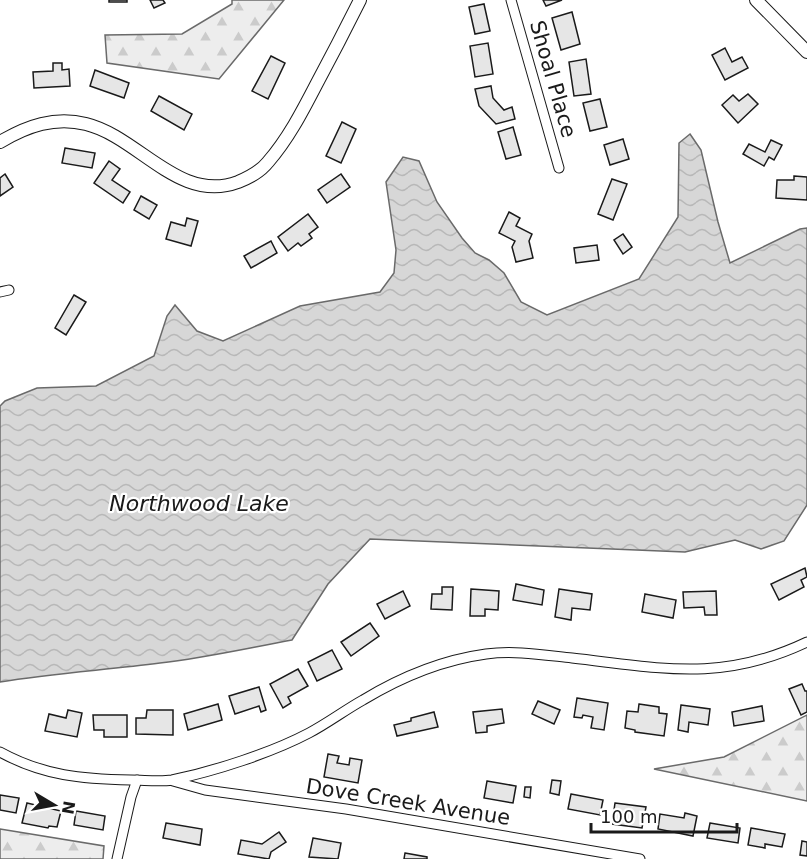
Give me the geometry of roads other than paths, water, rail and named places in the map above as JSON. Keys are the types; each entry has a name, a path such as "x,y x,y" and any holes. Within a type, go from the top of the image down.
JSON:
{"street":[{"path":"0,142 19,131 40,124 51,122 87,124 109,132 159,166 191,183 216,187 227,186 249,177 268,162 290,132 360,0"},
{"name":"Shoal Place","path":"511,0 559,168"},
{"path":"756,0 807,52"},
{"path":"0,752 36,769 59,775 170,781 236,762 292,742 406,677 439,664 463,658 511,652 690,671 761,661 807,642"},
{"path":"117,859 137,780"},
{"name":"Dove Creek Avenue","path":"170,781 205,790 346,809 640,859"}],"water":[{"name":"Northwood Lake","path":"690,134 701,150 730,263 800,229 807,228 807,505 784,541 761,549 735,540 685,552 370,539 328,584 292,640 177,661 0,682 0,406 5,401 37,388 96,386 154,356 167,316 175,305 197,331 223,341 300,306 380,292 394,273 396,250 386,182 403,157 419,161 437,202 475,253 489,260 504,273 521,302 547,315 639,279 678,217 679,143"}]}
